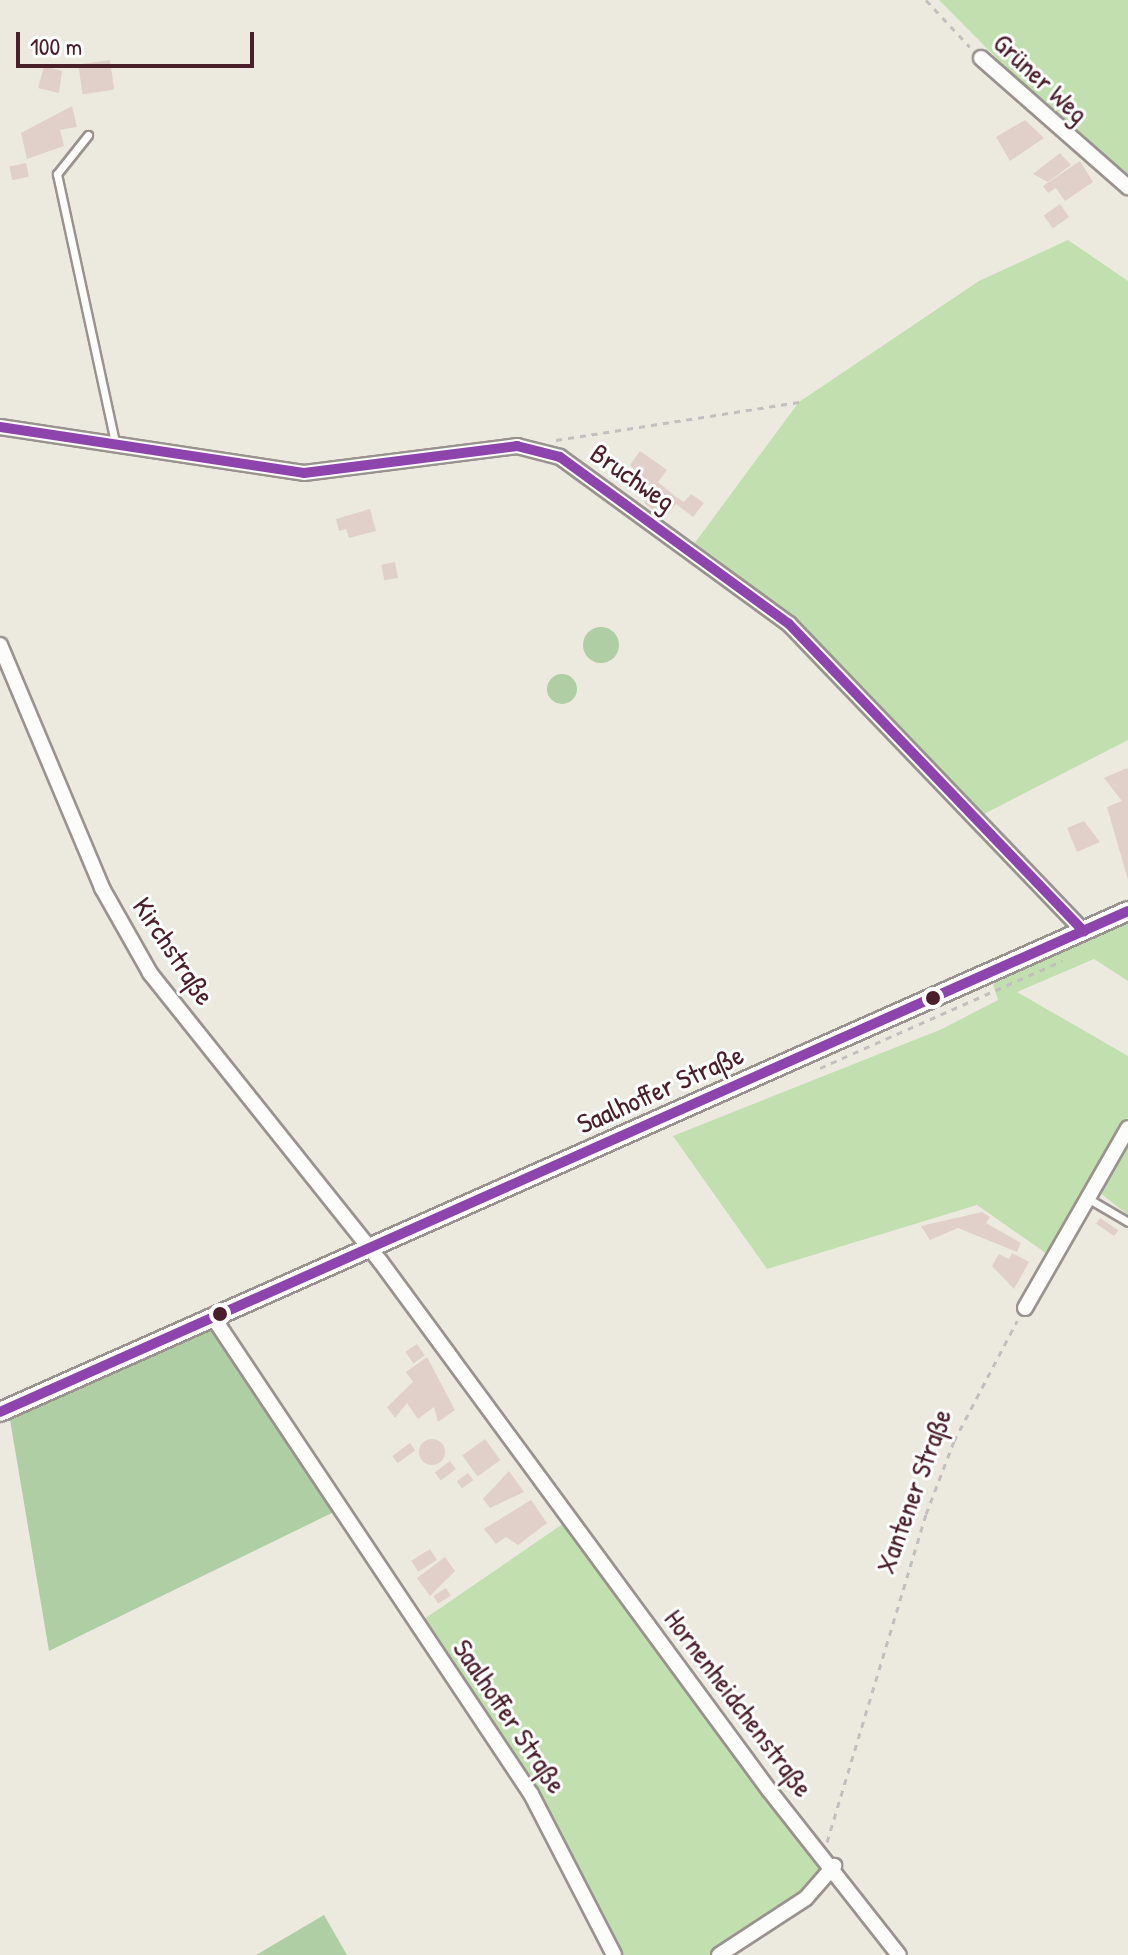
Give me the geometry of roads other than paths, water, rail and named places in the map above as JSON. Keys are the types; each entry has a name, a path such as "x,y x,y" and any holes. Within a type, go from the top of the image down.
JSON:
{"main road":[{"name":"Saalhoffer Straße","path":"0,1412 117,1368 213,1317 1128,911"}],"street":[{"name":"Grüner Weg","path":"981,58 1128,187"},
{"name":"Bruchweg","path":"0,427 304,473 517,446 560,457 789,624 1084,932"},
{"name":"Kirchstraße","path":"0,645 102,888 150,973 369,1248"},
{"path":"1025,1308 1128,1128"},
{"name":"Hornenheidchenstraße","path":"369,1248 769,1790 824,1853 899,1955"},
{"name":"Saalhoffer Straße","path":"213,1317 531,1794 614,1955"},
{"path":"719,1955 806,1898 834,1866"}],"lane":[{"path":"88,135 57,174 115,443"},
{"path":"1089,1199 1128,1222"}]}
